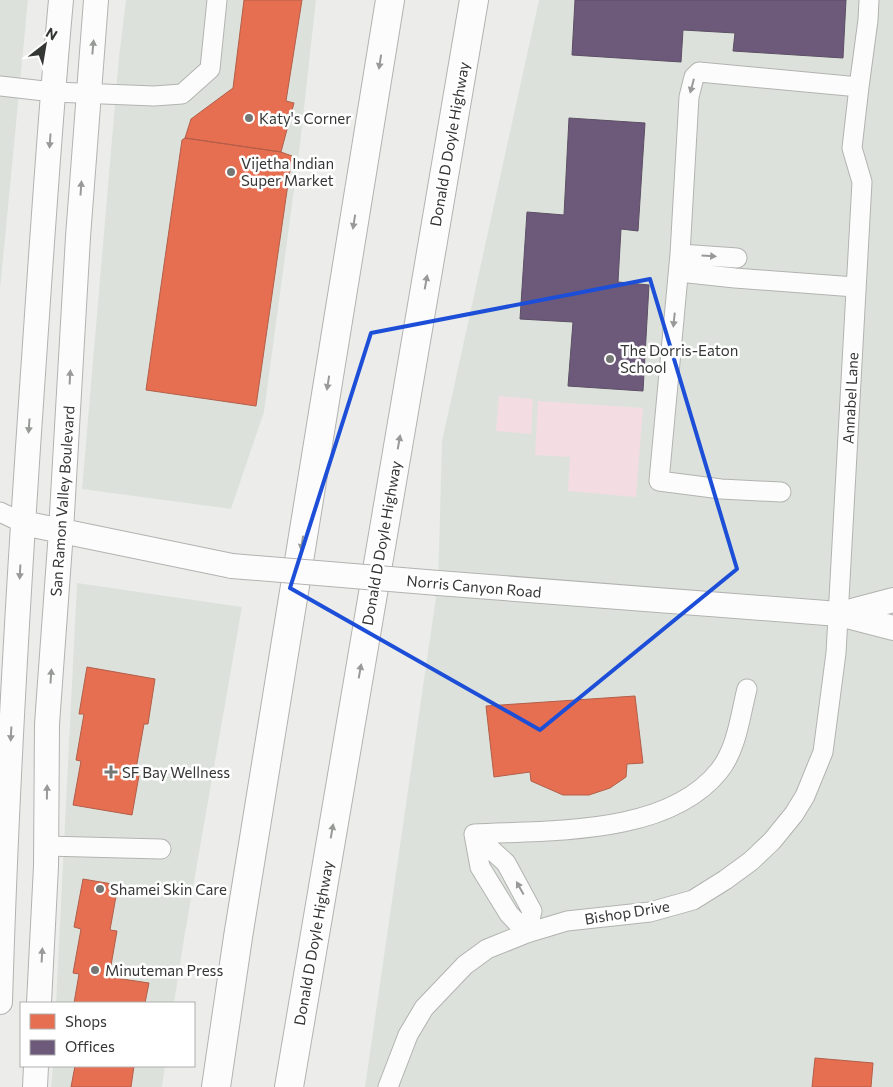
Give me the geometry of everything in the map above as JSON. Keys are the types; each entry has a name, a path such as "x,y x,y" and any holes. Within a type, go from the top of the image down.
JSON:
{"highway":[{"name":"Donald D Doyle Highway","path":"289,1087 474,0"},
{"path":"216,1087 241,918 388,5"}],"main road":[{"path":"0,1002 4,849 23,523 61,0"},
{"name":"San Ramon Valley Boulevard","path":"40,1002 46,846 47,724 61,531 78,237 96,0"},
{"name":"Norris Canyon Road","path":"23,523 232,566 839,614 893,628"},
{"name":"Norris Canyon Road","path":"839,614 893,600"},
{"path":"36,1067 36,1087"}],"street":[{"path":"0,86 89,94 154,96 182,94 210,69 217,0"},
{"path":"781,492 721,489 659,481 680,263 690,97 694,77 699,72 858,87 868,20 869,0"},
{"name":"Annabel Lane","path":"839,614 862,182 852,148 858,87"},
{"path":"680,263 737,258"},
{"path":"680,263 735,278 855,287"},
{"name":"Norris Canyon Road","path":"0,512 23,523"},
{"name":"Norris Canyon Road","path":"0,528 23,523"},
{"name":"Bishop Drive","path":"388,1087 408,1035 424,1008 465,965 487,949 527,933 567,921 650,912 693,900 751,861 772,841 794,814 805,796 823,752 839,614"},
{"path":"527,933 509,914 480,867 474,834 576,829 633,821 666,810 696,792 719,771 733,746 747,688"},
{"path":"46,846 161,849"}],"highlighted area":[{"path":"650,279 737,569 540,730 290,588 371,333"}],"shaded area":[{"path":"0,0 28,0 0,290"},
{"path":"126,0 316,0 299,153 264,412 231,509 82,489 119,57"},
{"path":"539,0 893,0 893,1087 365,1087 438,583 442,441"},
{"path":"499,396 533,399 531,434 496,431"},
{"path":"538,401 643,408 636,497 568,491 570,457 535,455"},
{"path":"77,583 242,607 174,1002 56,1002"},
{"path":"53,1067 165,1067 162,1087 51,1087"}],"building: Shops":[{"path":"244,0 302,0 286,101 294,103 281,152 185,138 191,119 233,88"},
{"path":"185,138 281,152 292,156 256,406 146,390 182,140"},
{"path":"87,667 155,679 148,724 144,724 136,769 140,770 132,815 73,805 81,761 76,760 84,714 79,714"},
{"path":"635,696 643,763 627,764 626,777 610,788 589,795 563,795 531,781 530,772 494,777 486,706"},
{"path":"83,879 118,885 110,930 117,931 109,977 149,983 145,1002 74,1002 79,974 73,973 81,929 74,927"},
{"path":"815,1058 873,1063 871,1087 812,1087"},
{"path":"75,1067 134,1067 131,1087 71,1087"}],"building: Offices":[{"path":"575,0 846,0 843,58 733,51 735,33 683,30 681,62 572,55"},
{"path":"569,118 645,123 638,231 621,229 618,282 649,285 643,391 568,386 573,322 520,319 527,212 564,215"}],"place":[{"name":"Katy's Corner","path":"249,118"},
{"name":"Vijetha Indian Super Market","path":"231,172"},
{"name":"The Dorris-Eaton School","path":"610,359"},
{"name":"SF Bay Wellness","path":"111,772"},
{"name":"Shamei Skin Care","path":"100,889"},
{"name":"Minuteman Press","path":"95,970"}]}
